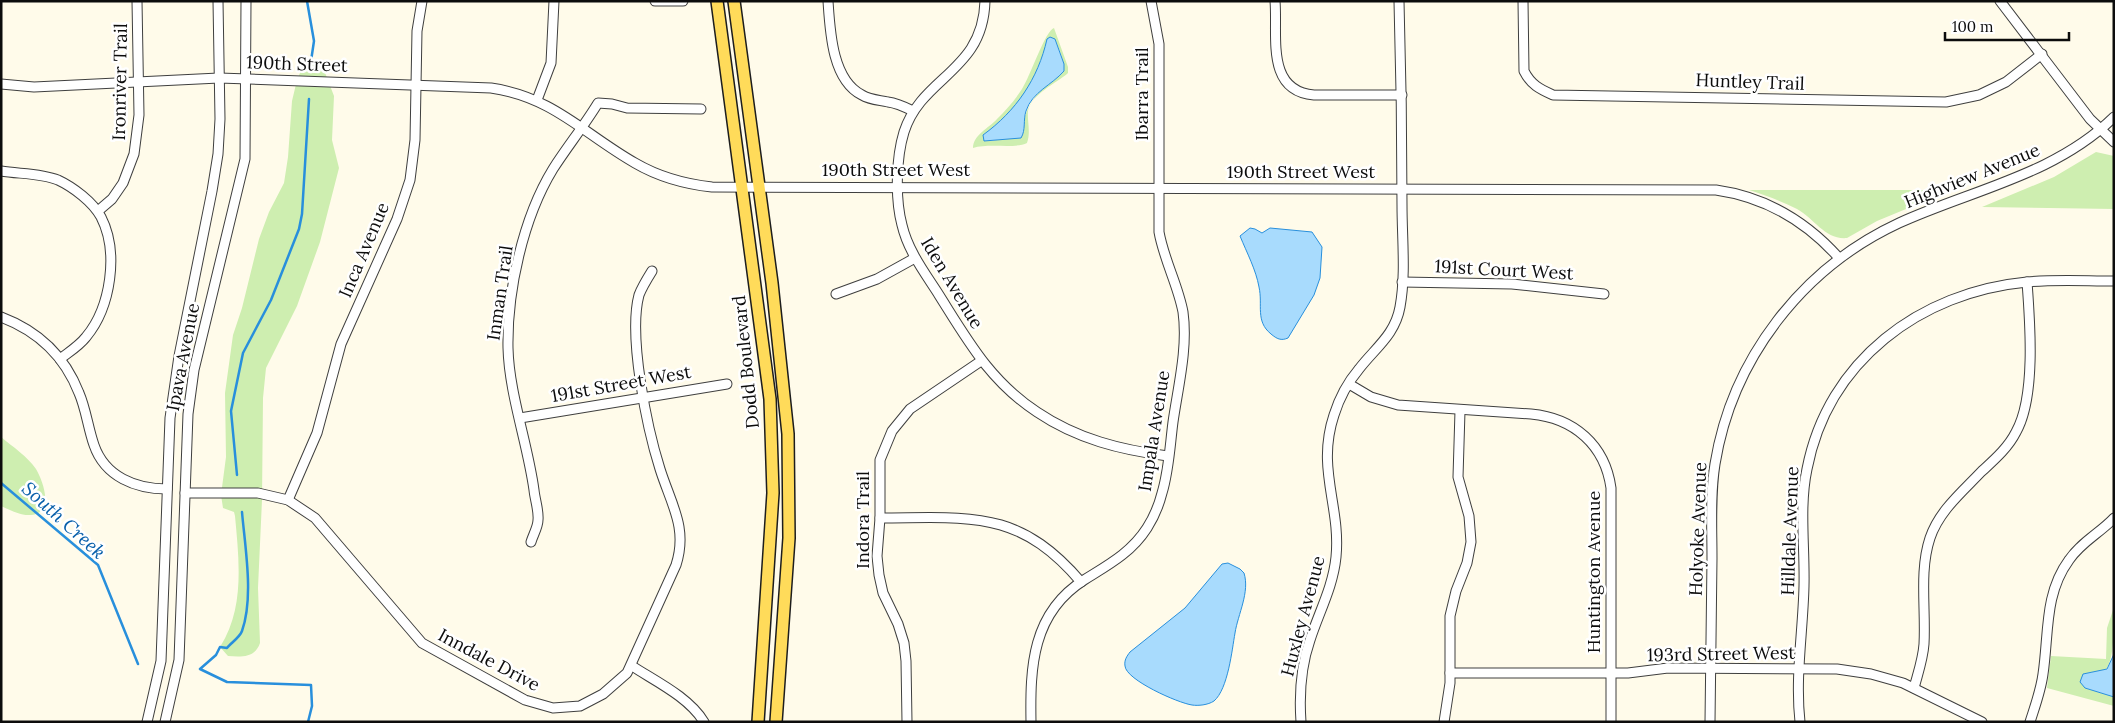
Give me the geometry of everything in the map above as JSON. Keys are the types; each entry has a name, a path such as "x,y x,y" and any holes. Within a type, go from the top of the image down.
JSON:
{"main road":[{"name":"Dodd Boulevard","path":"717,1 768,377 772,502 758,722"},
{"name":"Dodd Boulevard","path":"734,1 760,186 781,358 788,434 790,483 789,538 776,722"}],"street":[{"name":"Ironriver Trail","path":"98,211 117,192 131,165 138,131 137,1"},
{"name":"Ipava Avenue","path":"147,722 161,661 170,418 176,375 218,154 218,1"},
{"name":"Ipava Avenue","path":"165,722 179,660 188,412 194,370 245,159 246,1"},
{"name":"Inca Avenue","path":"288,500 317,433 341,344 397,219 410,180 415,140 417,31 422,1"},
{"path":"537,100 551,63 554,1"},
{"path":"655,1 683,1"},
{"path":"828,1 836,60 840,73 847,84 856,92 868,98 897,104 914,110"},
{"name":"Iden Avenue","path":"985,1 984,16 978,35 965,58 928,92 914,110 901,146 899,186 902,226 915,258 981,361 1020,400 1057,424 1112,446 1129,451 1168,456"},
{"name":"Ibarra Trail","path":"1151,1 1159,44 1159,187"},
{"path":"1276,1 1277,63 1284,80 1292,88 1308,94 1402,95"},
{"name":"Huxley Avenue","path":"1301,722 1300,694 1305,660 1310,640 1330,591 1336,556 1336,521 1327,474 1328,439 1338,405 1349,384 1393,329 1400,308 1402,282 1402,95 1399,1"},
{"name":"Huntley Trail","path":"1523,1 1524,71 1528,80 1537,88 1552,95 1714,97 1743,100 1946,102 1978,95 1999,86 2042,54"},
{"path":"2000,1 2090,119 2114,142"},
{"name":"190th Street","path":"1,84 34,87 219,78 416,84 507,90 537,100 636,164 660,176 700,186 743,187"},
{"path":"583,128 598,103 628,108 700,109"},
{"name":"Highview Avenue","path":"1839,258 1898,223 2006,182 2053,160 2101,129 2114,117"},
{"name":"Inman Trail","path":"531,542 538,521 533,482 508,349 516,273 524,237 536,202 553,170 583,128"},
{"path":"1,171 58,181 79,194 98,211 104,225 111,252 103,306 86,337 60,359"},
{"name":"190th Street West","path":"743,187 1704,189 1758,200 1788,215 1826,243 1839,258"},
{"name":"Impala Avenue","path":"1030,722 1031,673 1034,653 1040,634 1058,604 1081,582 1116,561 1131,548 1154,515 1162,495 1184,328 1180,300 1160,239 1159,187"},
{"path":"836,294 877,279 915,258"},
{"name":"Holyoke Avenue","path":"1710,722 1712,490 1714,466 1722,432 1736,392 1764,338 1791,303 1839,258"},
{"name":"Inndale Drive","path":"185,493 258,493 288,500 315,518 422,643 525,700 553,708 580,706 603,694 627,673 632,666 676,565 681,536 676,510 656,457 644,397 638,353 637,312 640,293 652,271"},
{"name":"Hilldale Avenue","path":"1800,722 1800,637 1804,602 1805,479 1815,438 1834,396 1854,368 1874,346 1895,329 1966,296 2027,282 2114,281"},
{"name":"191st Court West","path":"1402,282 1512,284 1604,294"},
{"path":"1914,688 1923,651 1925,560 1931,536 1948,506 2009,444 2020,426 2027,404 2029,388 2027,282"},
{"path":"1,317 38,337 60,359 72,377 80,395 93,444 102,460 113,473 128,482 143,487 168,489"},
{"name":"Indora Trail","path":"907,722 907,669 904,644 898,624 883,593 877,556 880,518 880,460 892,431 917,403 981,361"},
{"name":"191st Street West","path":"520,418 727,384"},
{"name":"Huntington Avenue","path":"1349,384 1371,397 1390,404 1460,411 1540,415 1562,420 1585,435 1604,461 1611,488 1611,722"},
{"path":"1444,722 1450,673 1450,616 1456,591 1467,563 1471,542 1470,516 1458,477 1460,411"},
{"path":"880,518 974,519 1003,525 1026,534 1049,548 1081,582"},
{"path":"2030,722 2043,674 2049,607 2056,582 2076,551 2114,518"},
{"path":"632,666 679,697 698,712 704,722"},
{"name":"193rd Street West","path":"1450,673 1635,672 1668,668 1800,668 1859,672 1883,677 1914,688 1982,722"}],"green space":[{"path":"1054,28 1068,67 1068,73 1039,94 1032,102 1034,98 1043,88 1061,74 1063,60 1055,39 1046,49 1029,88 1018,103 1005,117 983,135 991,141 1023,134 1024,121 1028,110 1029,135 1027,143 1016,146 973,148 978,135 1004,112 1022,89 1046,37"},
{"path":"311,61 317,62 324,70 334,96 332,140 339,168 320,242 297,306 266,368 263,398 262,500 258,588 260,643 255,652 247,656 228,656 220,647 228,632 237,600 239,567 234,512 223,508 221,495 226,457 225,393 233,335 242,308 259,239 269,212 284,183 292,101 297,80 303,66"},
{"path":"2096,152 2114,156 2114,209 1982,207 2054,177"},
{"path":"1749,190 1952,190 1877,221 1847,238 1839,238 1820,228 1797,209"},
{"path":"1,437 20,452 39,474 44,488 45,503 43,509 38,513 23,515 1,506"},
{"path":"2114,607 2111,659 2105,670 2089,672 2085,688 2114,697 2114,706 2047,688 2051,656 2106,659 2107,628"}],"water":[{"path":"1050,37 1055,39 1064,64 1064,71 1037,94 1029,104 1025,114 1021,138 984,141 983,135 1006,116 1024,93 1038,68 1047,39"},
{"path":"1250,228 1262,233 1270,228 1312,232 1322,247 1320,278 1314,295 1286,339 1275,337 1271,334 1266,329 1261,318 1258,281 1240,236"},
{"path":"1228,563 1244,573 1246,588 1236,626 1229,669 1219,695 1214,701 1209,703 1192,705 1154,690 1134,678 1125,666 1125,660 1130,652 1185,608 1222,564"},
{"path":"2114,654 2114,697 2085,688 2080,682 2083,674 2107,669"}],"waterway":[{"path":"307,1 314,41 311,61"},
{"path":"237,475 231,411 243,353 271,300 299,229 302,214 309,99"},
{"name":"South Creek","path":"1,483 98,565 138,664"},
{"path":"242,512 248,588 246,618 242,631 237,638 227,648 220,647 216,655 200,669 227,682 311,685 312,706 308,722"}]}
